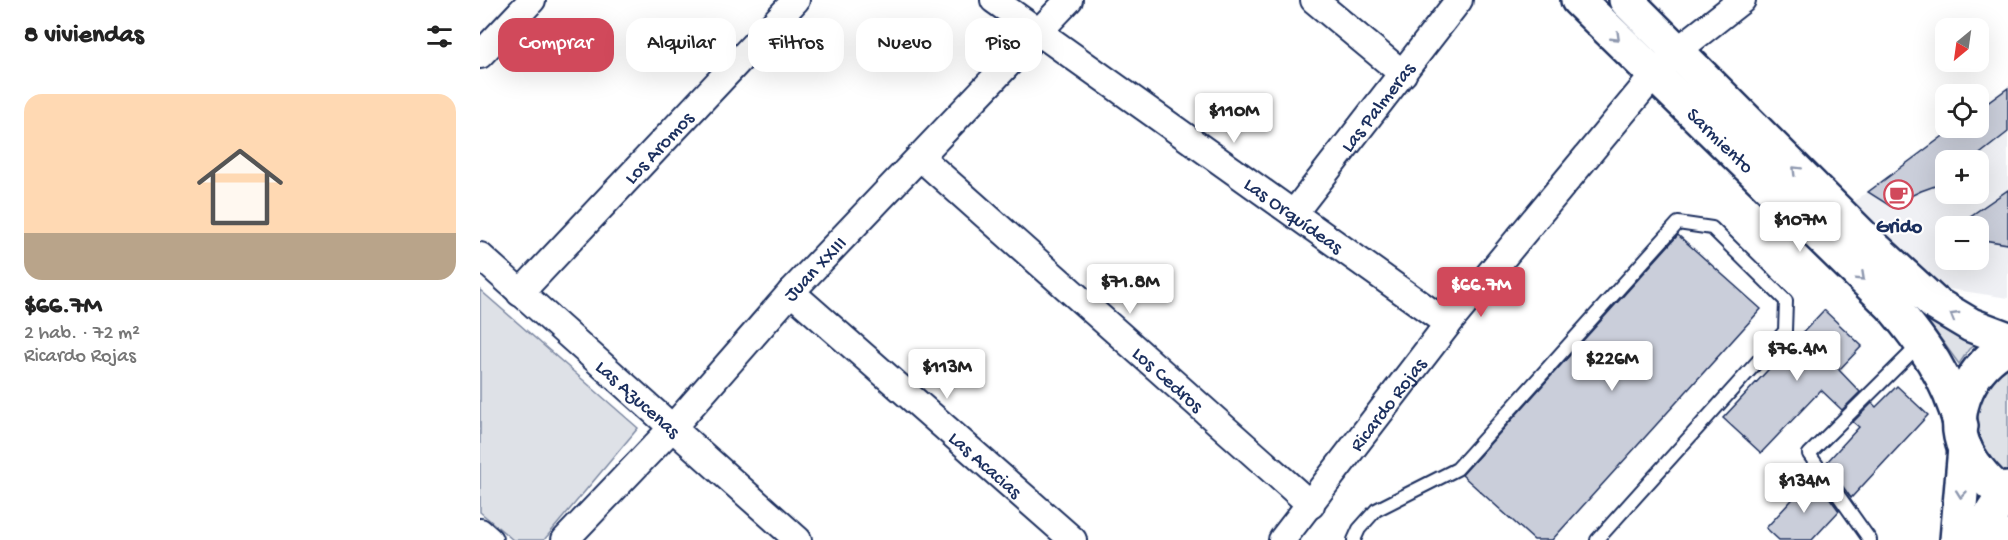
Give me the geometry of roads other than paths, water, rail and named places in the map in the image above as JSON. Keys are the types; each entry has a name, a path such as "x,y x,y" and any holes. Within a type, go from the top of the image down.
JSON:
{"main road":[{"name":"Sarmiento","path":"1578,0 1892,306 1922,342 1949,388 1963,437"},
{"name":"Sarmiento","path":"1626,0 1870,244 1934,303 1977,328 2008,339"},
{"path":"1957,540 1963,437 1962,403 1973,378 1990,357 2008,346"},
{"path":"1963,437 1988,481 2007,494 1974,540"},
{"path":"2002,540 2008,537"}],"street":[{"path":"480,55 532,0"},
{"name":"Los Aromos","path":"520,293 796,0"},
{"name":"Las Orquídeas","path":"994,0 1020,18"},
{"name":"Juan XXIII","path":"1042,30 1070,0"},
{"path":"1314,0 1403,74"},
{"name":"Las Palmeras","path":"1294,213 1459,0"},
{"name":"Ricardo Rojas","path":"1282,540 1448,324 1654,75 1677,51 1742,0"},
{"name":"Las Orquídeas","path":"1042,33 1448,324"},
{"name":"Juan XXIII","path":"565,540 673,427 791,292 1002,72"},
{"name":"Los Cedros","path":"920,157 1311,505"},
{"name":"Las Azucenas","path":"480,256 798,540"},
{"name":"Las Acacias","path":"791,292 1073,540"},
{"path":"480,532 489,540"}],"lane":[{"path":"1354,540 1359,529 1376,510 1457,469 1678,223 1712,228 1786,301 1785,331 1597,540"},
{"path":"1870,540 1809,454 1922,342"}],"place":[{"name":"Grido","path":"1899,194"}]}
